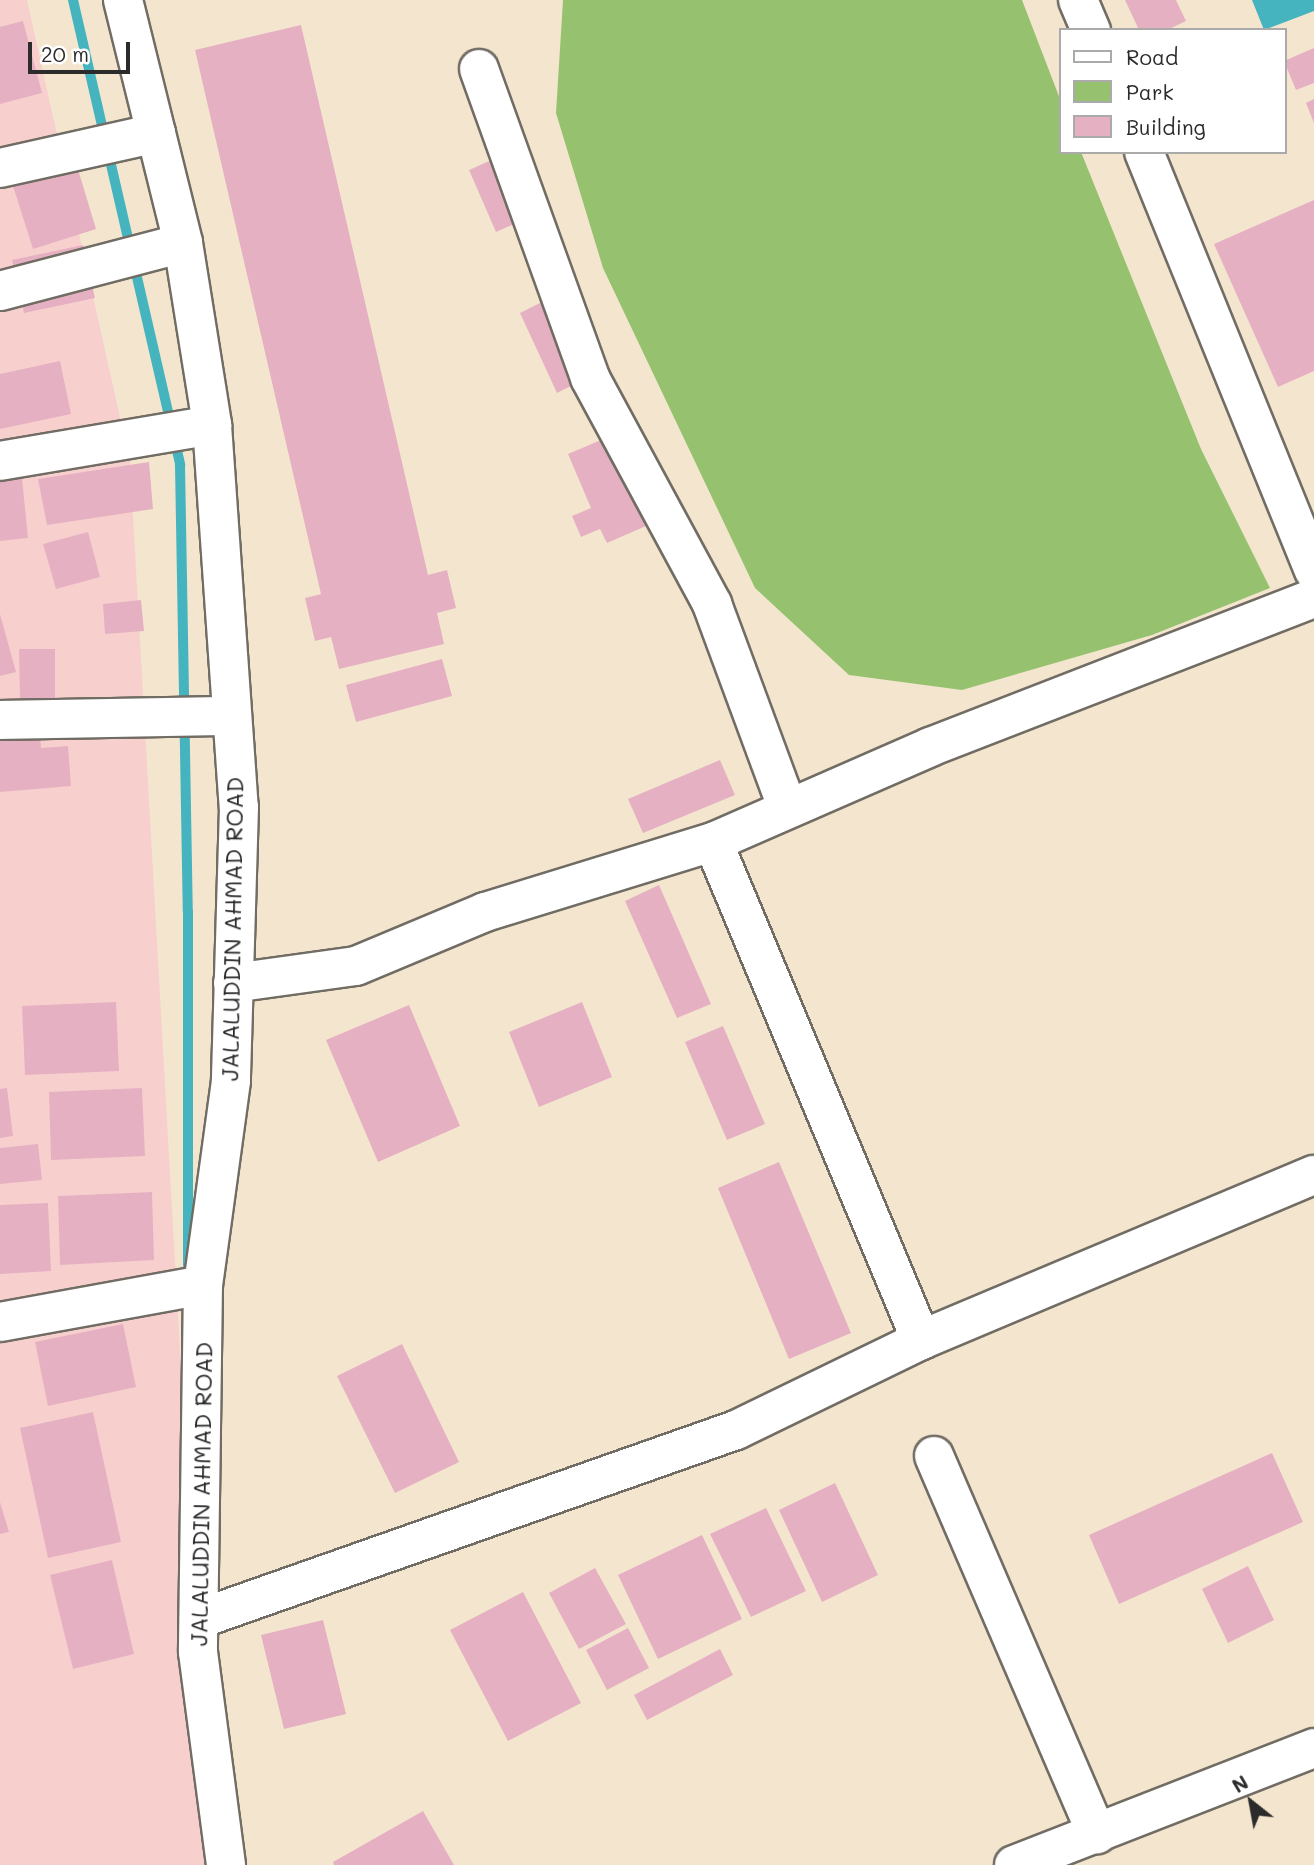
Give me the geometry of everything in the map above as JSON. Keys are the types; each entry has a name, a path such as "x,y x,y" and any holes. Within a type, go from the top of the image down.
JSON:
{"street":[{"name":"JALALUDDIN AHMAD ROAD","path":"123,0 183,243 212,425 239,807 231,1081 203,1285 198,1652 226,1865"},
{"path":"1078,0 1090,28"},
{"path":"480,69 590,377 712,604 788,807"},
{"path":"0,168 156,133"},
{"path":"1145,154 1314,571"},
{"path":"0,291 183,243"},
{"path":"0,461 212,425"},
{"path":"233,984 356,966 485,912 713,842 788,807 1314,598"},
{"path":"0,720 232,716"},
{"path":"713,842 921,1340"},
{"path":"199,1619 736,1430 921,1340 1314,1175"},
{"path":"0,1322 203,1285"},
{"path":"934,1456 1097,1833"},
{"path":"1014,1865 1314,1748"}],"shaded area":[{"path":"0,0 27,0 130,462 209,1865 0,1865"}],"green space":[{"path":"563,0 1022,0 1058,94 1058,154 1082,154 1201,449 1270,588 1152,635 962,690 849,675 755,588 603,268 556,113"}],"water":[{"path":"1252,0 1314,0 1314,11 1263,28"}],"building":[{"path":"1125,0 1176,0 1186,21 1171,28 1138,28"},
{"path":"23,21 42,93 0,104 0,27"},
{"path":"301,25 428,575 447,570 456,608 437,613 444,644 339,669 331,637 315,641 305,598 321,594 195,50"},
{"path":"1314,48 1314,83 1296,90 1286,60"},
{"path":"1314,99 1314,123 1306,103"},
{"path":"503,155 530,217 496,232 469,170"},
{"path":"77,166 96,229 33,249 13,186"},
{"path":"1314,200 1314,371 1278,387 1214,244"},
{"path":"83,245 95,298 24,313 12,260"},
{"path":"546,300 583,380 557,393 520,313"},
{"path":"60,361 71,414 0,429 0,374"},
{"path":"608,437 646,526 607,543 600,529 581,537 572,516 591,508 568,454"},
{"path":"19,448 28,538 0,541 0,450"},
{"path":"149,462 153,509 47,525 38,479"},
{"path":"88,532 100,577 56,589 43,544"},
{"path":"141,600 144,631 105,634 103,604"},
{"path":"0,614 16,672 0,676"},
{"path":"19,649 55,649 55,699 20,699"},
{"path":"442,659 452,696 356,722 346,685"},
{"path":"39,722 41,748 68,746 71,786 0,792 0,725"},
{"path":"720,760 735,795 643,833 628,799"},
{"path":"659,885 711,1004 677,1018 625,901"},
{"path":"116,1002 119,1071 25,1075 22,1006"},
{"path":"582,1002 612,1077 539,1107 509,1032"},
{"path":"409,1005 460,1126 378,1162 326,1040"},
{"path":"723,1026 765,1124 727,1140 685,1042"},
{"path":"7,1088 13,1136 0,1138 0,1089"},
{"path":"142,1088 145,1156 51,1160 49,1092"},
{"path":"38,1144 42,1180 0,1184 0,1148"},
{"path":"779,1162 851,1333 789,1359 718,1188"},
{"path":"152,1192 154,1260 60,1265 58,1196"},
{"path":"48,1203 51,1271 0,1274 0,1205"},
{"path":"123,1324 136,1387 48,1406 35,1342"},
{"path":"402,1344 459,1462 395,1493 337,1376"},
{"path":"93,1412 121,1542 48,1558 20,1428"},
{"path":"1272,1453 1303,1522 1119,1604 1089,1535"},
{"path":"835,1483 878,1575 822,1602 779,1510"},
{"path":"0,1502 9,1532 0,1534"},
{"path":"766,1508 806,1591 751,1617 710,1534"},
{"path":"702,1535 742,1619 658,1659 618,1575"},
{"path":"112,1560 134,1654 73,1669 50,1575"},
{"path":"1248,1566 1274,1620 1228,1643 1202,1589"},
{"path":"595,1568 626,1624 579,1649 549,1593"},
{"path":"523,1592 581,1703 508,1741 450,1630"},
{"path":"323,1620 346,1714 284,1729 261,1635"},
{"path":"628,1628 649,1668 607,1690 586,1650"},
{"path":"720,1649 733,1675 647,1720 634,1695"},
{"path":"423,1811 454,1865 334,1865 333,1862"}],"waterway":[{"path":"73,0 180,465 188,912 188,1266"}]}
